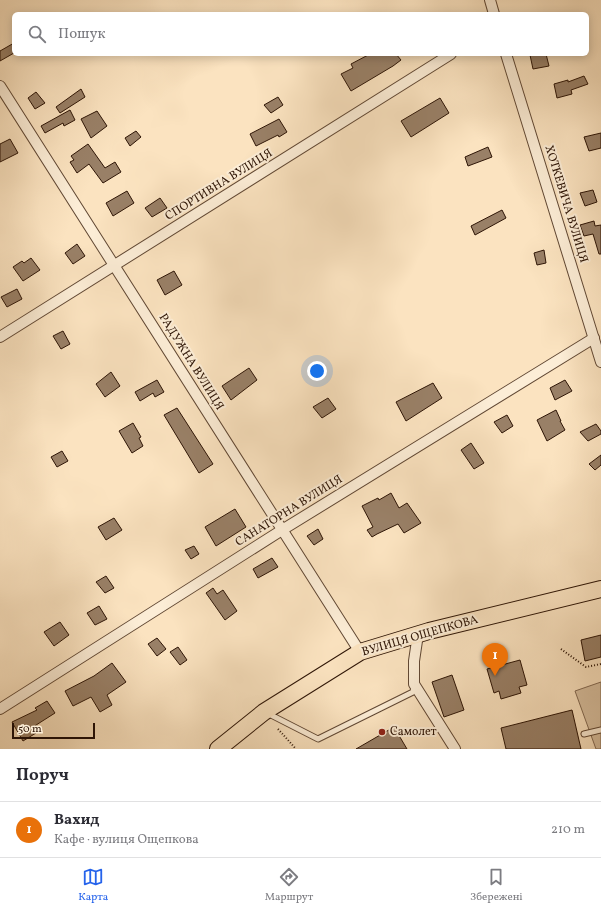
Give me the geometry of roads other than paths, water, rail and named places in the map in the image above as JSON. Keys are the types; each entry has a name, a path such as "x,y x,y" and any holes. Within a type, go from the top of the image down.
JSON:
{"highway":[{"name":"ВУЛИЦЯ ОЩЕПКОВА","path":"218,749 264,712 360,652 429,631 601,589"}],"street":[{"path":"490,0 493,12"},
{"name":"СПОРТИВНА ВУЛИЦЯ","path":"0,337 448,56"},
{"name":"ХОТКЕВИЧА ВУЛИЦЯ","path":"507,56 601,362"},
{"name":"РАДУЖНА ВУЛИЦЯ","path":"0,86 360,652"},
{"name":"САНАТОРНА ВУЛИЦЯ","path":"0,709 282,530 594,338"},
{"path":"418,634 414,661 414,684 455,749"}],"lane":[{"path":"264,712 318,739 413,692 414,684"},
{"path":"584,734 601,730"}],"place":[{"name":"Вахид","path":"495,676"},
{"name":"Самолет","path":"382,732"}]}
